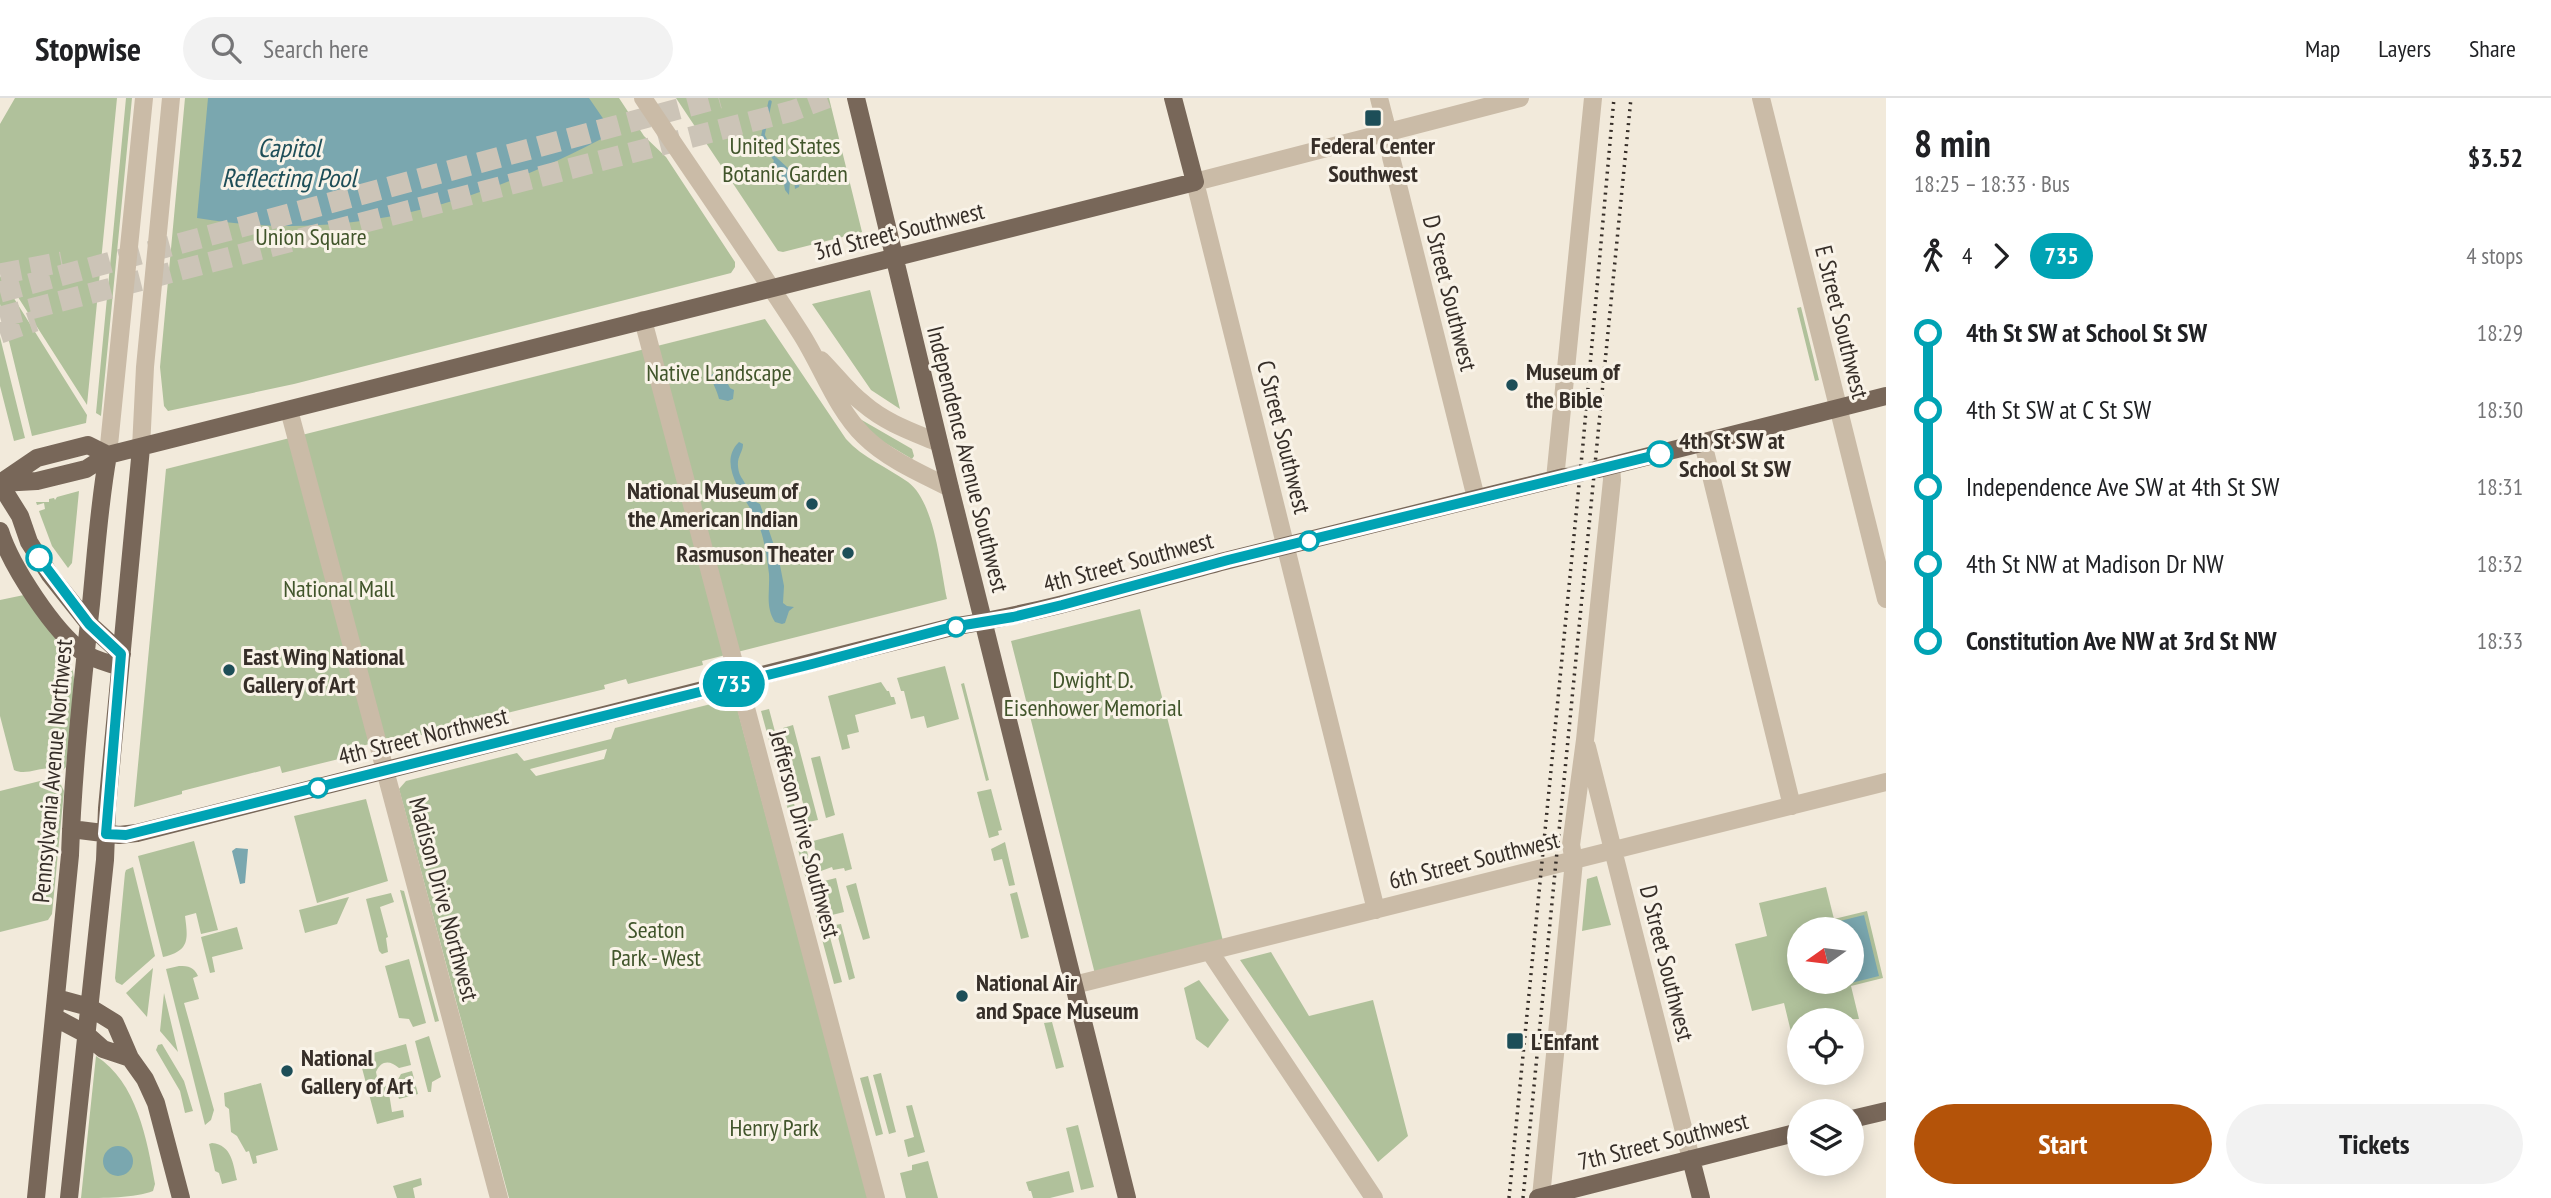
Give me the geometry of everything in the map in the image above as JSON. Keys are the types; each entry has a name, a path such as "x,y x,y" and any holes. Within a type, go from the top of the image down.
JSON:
{"main road":[{"name":"Independence Avenue Southwest","path":"856,98 1127,1198"},
{"name":"C Street Southwest","path":"1173,98 1195,182"},
{"name":"3rd Street Southwest","path":"0,483 37,481 86,469 108,455 1195,182"},
{"path":"1604,468 1886,396"},
{"path":"69,1198 141,448"},
{"name":"Pennsylvania Avenue Northwest","path":"36,1198 102,486 108,455"},
{"name":"4th Street Southwest","path":"622,712 952,627 1062,605 1560,478"},
{"path":"0,483 20,516 29,541 39,558 121,661"},
{"path":"0,531 15,564 62,632 86,654 121,661"},
{"name":"4th Street Northwest","path":"71,830 106,834 137,833 622,712"},
{"path":"56,998 89,1007 116,1023 130,1058 145,1079 156,1103 181,1198"},
{"path":"54,1017 86,1034 103,1049 130,1058"},
{"path":"1864,1116 1886,1111"},
{"name":"7th Street Southwest","path":"1540,1198 1787,1135"},
{"name":"D Street Southwest","path":"1691,1159 1702,1198"}],"street":[{"name":"Pennsylvania Avenue Northwest","path":"108,455 144,98"},
{"path":"141,448 145,367 171,98"},
{"path":"643,98 771,288 856,428 866,438 916,471 950,488"},
{"name":"D Street Southwest","path":"1379,98 1391,157 1476,498"},
{"name":"3rd Street Southwest","path":"1195,182 1520,98"},
{"path":"1560,478 1593,98"},
{"name":"E Street Southwest","path":"1761,98 1886,598"},
{"name":"C Street Southwest","path":"1195,182 1376,910"},
{"name":"Jefferson Drive Southwest","path":"643,320 876,1198"},
{"path":"811,350 875,413 939,443"},
{"name":"Madison Drive Northwest","path":"289,410 499,1198"},
{"path":"1703,443 1792,806"},
{"path":"1540,1198 1574,861 1571,845 1585,740 1612,480 1604,468"},
{"name":"D Street Southwest","path":"1585,740 1691,1159"},
{"name":"6th Street Southwest","path":"1074,985 1886,782"},
{"path":"1210,952 1374,1198"}],"green space":[{"path":"15,98 117,98 87,405 0,269 0,124"},
{"path":"126,98 132,98 101,416 96,413"},
{"name":"Union Square","path":"185,98 619,98 644,136 666,157 735,262 735,267 731,273 294,384 168,411 164,406 160,367"},
{"name":"United States Botanic Garden","path":"676,98 829,98 862,232 778,251"},
{"path":"0,276 87,415 86,423 32,436 0,304"},
{"path":"870,290 900,409 871,390 812,304"},
{"path":"1801,307 1819,380 1815,381 1797,308"},
{"name":"National Mall","path":"765,319 846,439 917,491 935,536 947,599 702,661 703,665 628,684 626,679 604,685 605,689 507,713 506,710 485,715 486,719 409,738 408,734 354,748 355,755 282,773 280,766 182,791 182,794 134,807 166,469"},
{"path":"0,337 25,438 14,441 0,386"},
{"path":"860,419 912,449 912,459 880,440"},
{"path":"79,491 72,563 68,568 52,546 40,514 39,511 45,509 44,503 37,505 36,502 49,502 49,499 55,500 57,497"},
{"path":"24,595 57,640 72,668 74,702 66,767 63,770 14,770 0,716 0,600"},
{"name":"Dwight D. Eisenhower Memorial","path":"1140,609 1223,941 1095,974 1011,641"},
{"path":"945,666 959,719 927,728 924,716 911,719 904,691 901,691 897,678"},
{"path":"881,682 891,697 894,697 896,704 855,715 859,732 847,735 850,748 842,750 828,696"},
{"path":"964,683 989,780 986,781 961,684"},
{"name":"Seaton Park - West","path":"727,700 736,704 868,1198 509,1198 399,789 406,781 517,753 524,761 611,739 615,728","holes":["607,749 604,759 536,776 530,769"]},
{"path":"769,709 800,826 793,828 761,711"},
{"path":"793,725 818,820 808,822 783,728"},
{"path":"820,756 835,815 826,818 811,758"},
{"path":"48,779 60,783 64,791 52,914 48,920 0,932 0,791"},
{"path":"991,789 1002,830 998,831 999,835 989,838 977,792"},
{"path":"366,799 388,881 317,903 294,816"},
{"path":"843,833 852,869 833,870 832,867 821,871 813,841"},
{"path":"804,840 842,982 834,984 796,842"},
{"path":"194,841 218,930 201,934 196,913 185,916 187,931 183,947 163,957 138,856"},
{"path":"1005,842 1015,885 1009,886 1002,859 994,861 991,849"},
{"path":"133,867 155,956 122,985 116,982 115,978 125,873"},
{"path":"1597,876 1611,925 1582,931 1587,879"},
{"path":"836,878 844,912 832,915 824,881"},
{"path":"856,883 870,938 863,940 846,886"},
{"path":"1826,887 1834,917 1787,917 1787,994 1853,994 1856,1008 1787,1008 1787,1015 1784,1003 1752,1011 1735,944 1767,936 1759,903"},
{"path":"400,890 404,891 439,1021 435,1022"},
{"path":"1017,892 1029,937 1021,939 1010,894"},
{"path":"391,893 394,902 380,907 388,937 388,952 382,954 366,899"},
{"path":"349,897 337,924 305,933 299,910"},
{"path":"1867,911 1883,978 1864,983 1864,915 1842,917"},
{"path":"841,924 855,978 849,980 835,925"},
{"path":"237,927 243,949 212,957 215,972 210,973 201,937"},
{"path":"1271,952 1309,1016 1373,1000 1408,1136 1378,1162 1240,960"},
{"path":"409,959 426,1023 413,1027 409,1019 399,1018 385,966"},
{"path":"179,966 191,968 198,976 193,978 199,999 184,1003 214,1110 211,1120 205,1125 166,969"},
{"path":"153,968 147,1017 126,993"},
{"path":"1199,980 1229,1020 1208,1048 1196,1039 1184,988"},
{"path":"164,993 178,1052 160,1031"},
{"path":"1052,1022 1064,1067 1056,1069 1044,1023"},
{"path":"429,1036 441,1077 432,1082 431,1092 428,1092 415,1041"},
{"path":"162,1044 184,1081 193,1111 185,1113 180,1091 156,1050 158,1045"},
{"path":"406,1044 411,1065 399,1068 386,1062 380,1065 376,1072 378,1082 388,1087 392,1112 403,1110 404,1117 377,1124 359,1057"},
{"path":"96,1056 110,1067 131,1096 144,1131 155,1184 153,1191 109,1198 81,1198"},
{"path":"412,1071 418,1094 399,1099 395,1085 401,1074"},
{"path":"881,1073 896,1132 889,1134 873,1075"},
{"path":"868,1076 883,1134 876,1136 860,1078"},
{"path":"261,1083 278,1150 256,1156 257,1163 253,1164 249,1151 246,1152 237,1136 231,1132 224,1093"},
{"path":"912,1105 925,1152 908,1157 904,1140 914,1137 906,1106"},
{"path":"1078,1125 1094,1187 1081,1190 1066,1128"},
{"path":"209,1144 228,1151 237,1180 222,1184 219,1173 215,1171"},
{"path":"928,1161 938,1198 906,1198 900,1173 912,1170 912,1165"},
{"path":"1069,1171 1074,1192 1050,1198 1033,1198 1026,1182"},
{"path":"421,1178 422,1185 413,1188 415,1198 397,1198 393,1186"}],"water":[{"name":"Capitol Reflecting Pool","path":"208,98 589,98 613,133 512,180 412,212 361,221 308,226 254,225 197,218"},
{"path":"776,157 789,169 795,169 795,177 800,181 799,187 795,189 794,179 790,181 789,195 785,190 783,178 773,167"},
{"path":"716,372 723,374 730,388 734,390 733,399 719,399 711,375"},
{"path":"739,442 743,444 738,460 739,471 747,487 748,498 760,504 779,560 784,586 783,603 794,607 782,624 775,622 770,611 769,574 761,532 732,473 732,452"},
{"path":"236,848 248,849 245,883 240,884 232,851"},
{"path":"1864,915 1879,976 1864,980 1864,917 1856,917"},
{"path":"118,1146 129,1150 133,1161 129,1172 118,1176 107,1172 103,1161 107,1150"}],"waterway":[{"path":"770,102 763,135 774,158"}],"tunnel":[{"path":"0,292 719,98"},
{"path":"0,317 792,111 827,98"},
{"path":"0,274 62,262"},
{"path":"0,333 35,321"},
{"path":"1564,477 1598,469"}],"railway":[{"path":"1509,1198 1614,98"},
{"path":"1523,1198 1631,98"}],"bus line":[{"name":"735","path":"39,558 74,607 121,654 106,834 126,835 875,646 952,627 1013,617 1228,560 1660,454"}],"place":[{"name":"Federal Center Southwest","path":"1373,118"},
{"name":"Museum of the Bible","path":"1512,385"},
{"name":"4th St SW at School St SW","path":"1660,454"},
{"name":"National Museum of the American Indian","path":"812,504"},
{"name":"Rasmuson Theater","path":"848,553"},
{"name":"East Wing National Gallery of Art","path":"229,670"},
{"name":"National Air and Space Museum","path":"962,996"},
{"name":"L'Enfant","path":"1515,1041"},
{"name":"National Gallery of Art","path":"287,1071"}],"park label":[{"name":"Native Landscape","path":"719,372"},
{"name":"Henry Park","path":"774,1127"}]}
